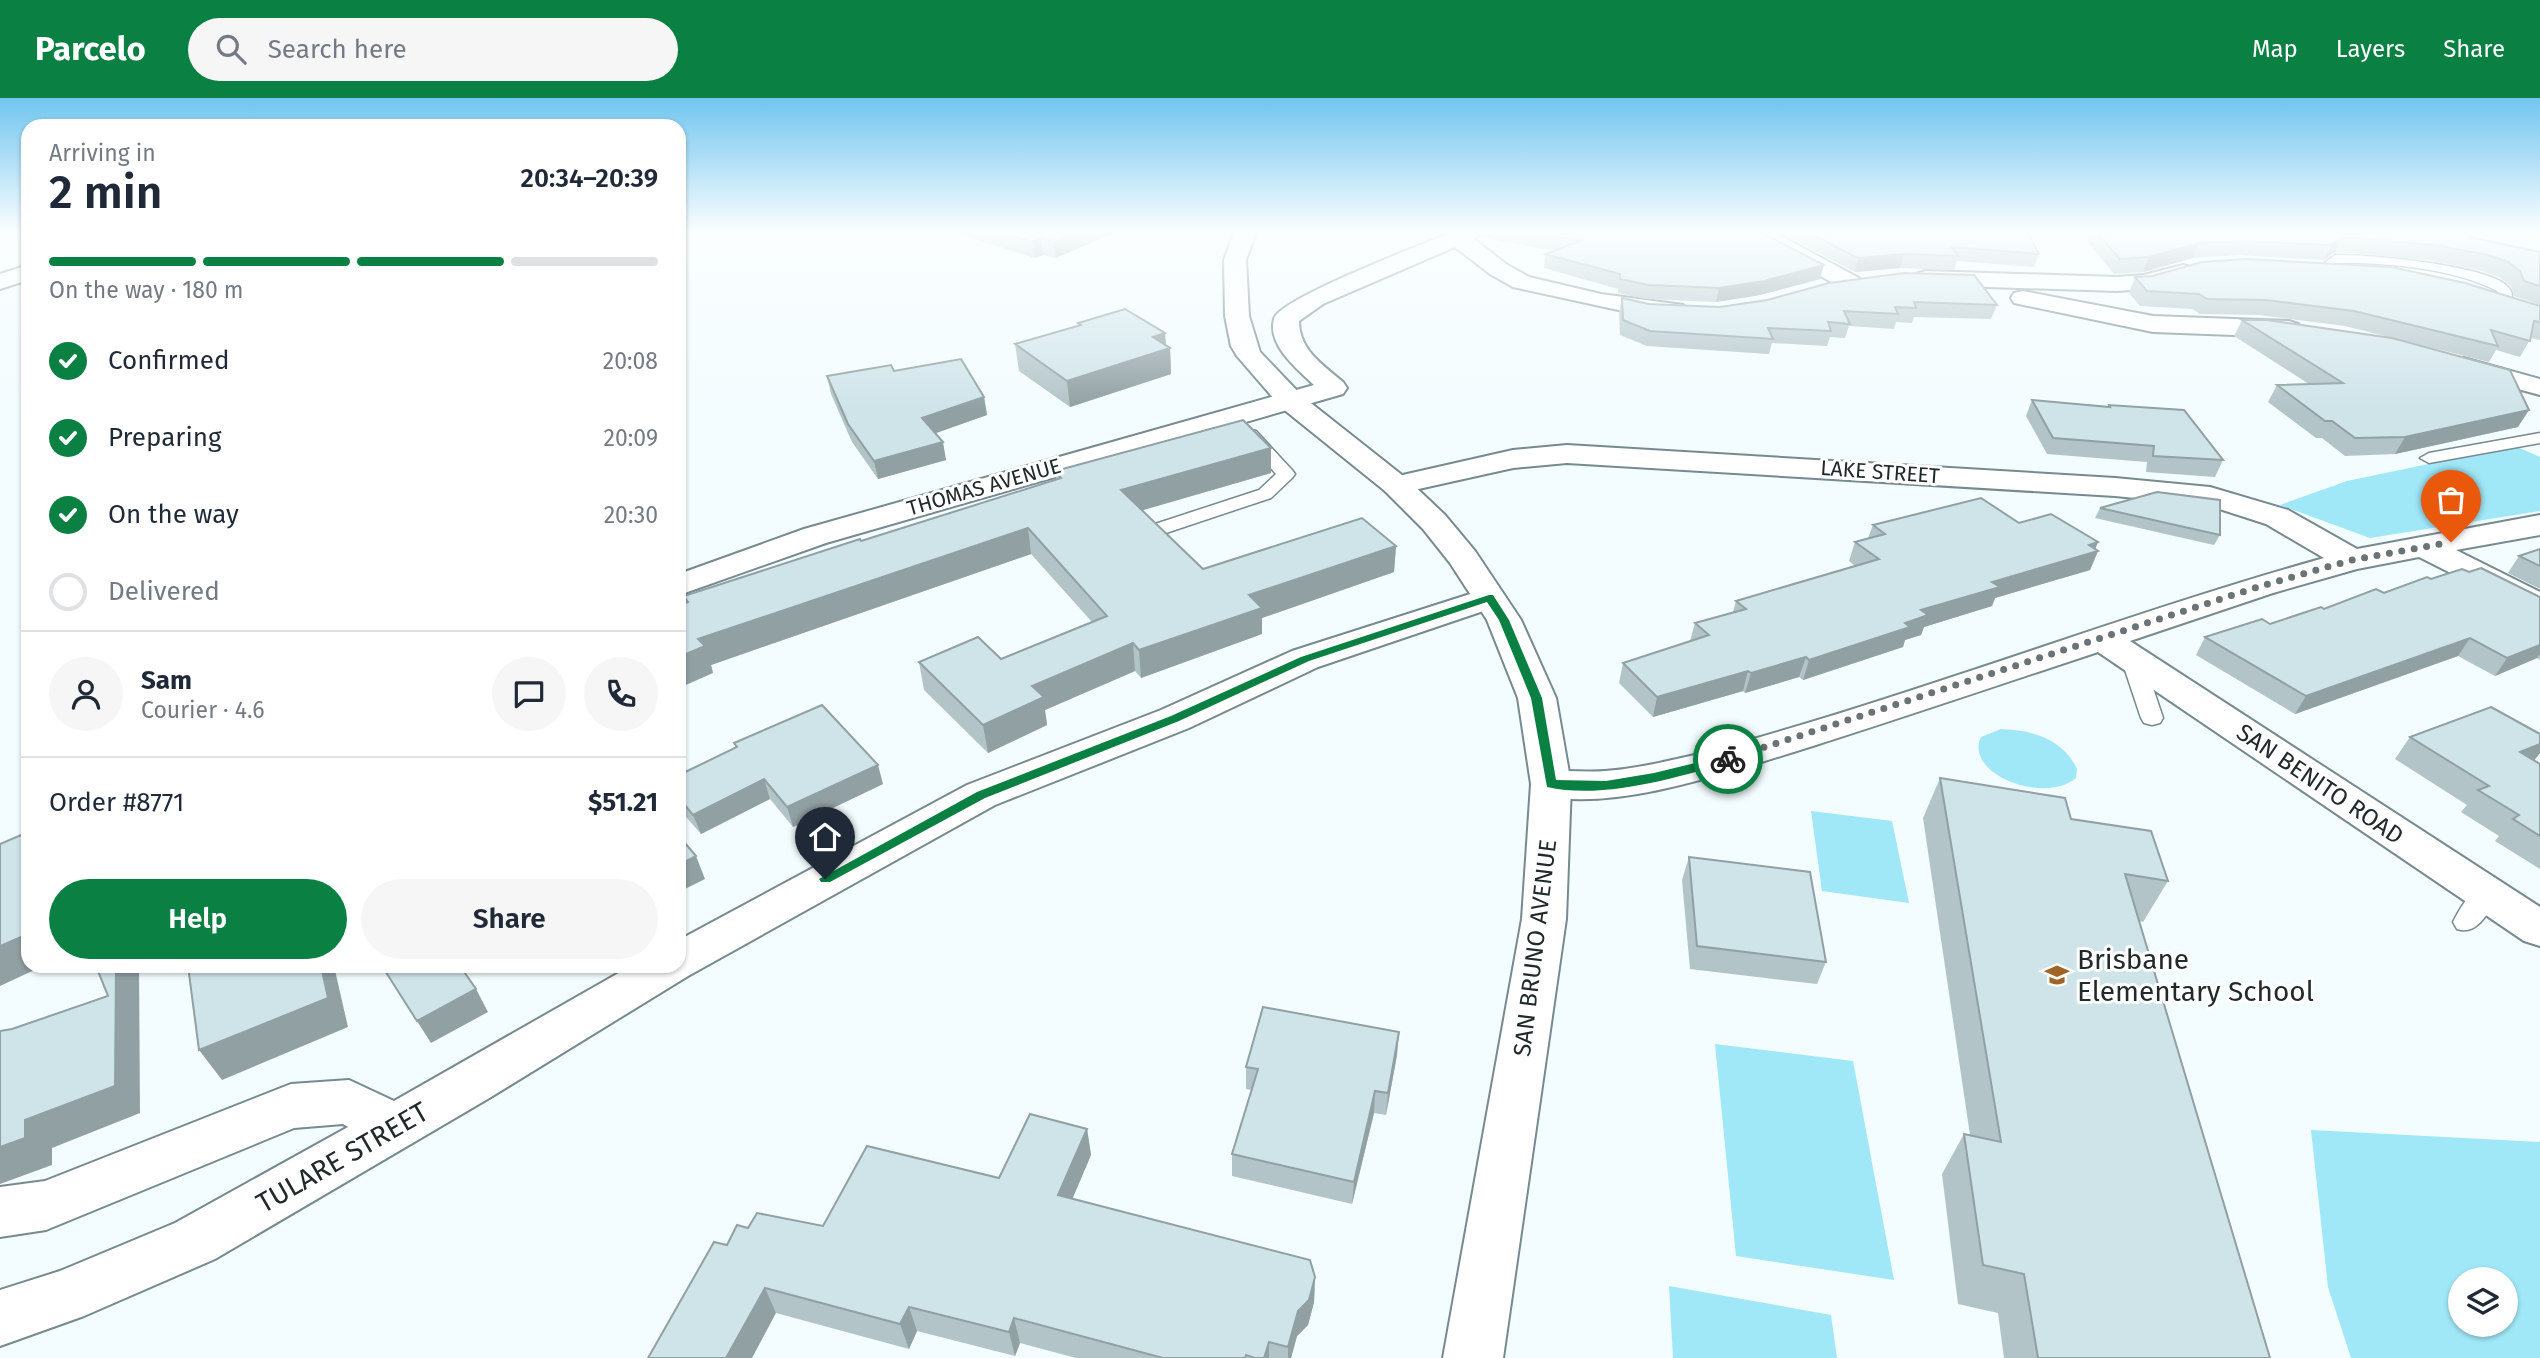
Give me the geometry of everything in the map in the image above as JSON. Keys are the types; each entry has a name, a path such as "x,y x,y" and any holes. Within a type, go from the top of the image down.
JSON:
{"street":[{"name":"SAN BRUNO AVENUE","path":"1236,292 1237,316 1244,346 1257,367 1292,402 1396,485 1434,522 1463,558 1504,620 1536,698 1551,784 1544,919 1473,1358"},
{"name":"THOMAS AVENUE","path":"686,582 815,536 1334,388 1302,359 1286,337 1286,318 1314,299 1331,292"},
{"path":"1562,292 1646,309 1702,311"},
{"path":"2000,292 2132,321 2179,325 2259,326 2318,333"},
{"path":"2469,292 2528,311"},
{"path":"2438,359 2540,387"},
{"name":"LAKE STREET","path":"1396,485 1513,459 1567,454 2115,487 2210,496 2244,505 2277,517 2352,560"},
{"path":"1551,784 1606,785 1700,767 1872,714 2116,648 2261,586 2352,560 2540,525"},
{"path":"2424,547 2540,605"},
{"path":"686,957 981,795 1175,719 1305,659 1489,598"},
{"name":"SAN BENITO ROAD","path":"2116,648 2476,908 2540,929"},
{"name":"TULARE STREET","path":"0,1318 64,1297 195,1241 658,973"},
{"path":"0,1212 46,1205 291,1105 349,1101 394,1127"}],"lane":[{"path":"1159,529 1265,494 1286,474 1264,448 1232,418"},
{"path":"2429,458 2540,438"},
{"path":"2116,648 2152,718"}],"shaded area":[{"path":"2515,446 2540,457 2540,511 2370,538 2280,505 2347,481"},
{"path":"2001,729 2024,731 2055,743 2064,750 2077,769 2076,778 2062,786 2028,787 2010,782 1995,773 1984,763 1979,750 1981,737"},
{"path":"1811,811 1892,821 1909,903 1822,891"},
{"path":"1715,1044 1853,1061 1894,1280 1736,1256"},
{"path":"2311,1130 2540,1142 2540,1358 2351,1358 2328,1287"},
{"path":"1669,1286 1831,1315 1837,1358 1673,1358"}],"building":[{"path":"1797,292 1987,292 1997,305 1914,302 1916,308 1895,307 1898,314 1844,311 1850,324 1828,322 1831,331 1768,328 1773,339 1650,331 1623,320 1622,298 1649,304 1720,307 1767,300"},
{"path":"2161,292 2494,292 2540,306 2540,322 2534,321 2530,341 2491,330 2498,346 2354,311 2267,300 2207,299 2199,294"},
{"path":"1125,309 1165,333 1153,337 1170,348 1067,381 1015,344 1081,325 1078,323"},
{"path":"2242,320 2267,320 2392,338 2510,370 2529,410 2405,437 2355,438 2332,421 2325,421 2277,385 2343,383"},
{"path":"961,359 984,397 922,418 943,442 874,461 848,424 827,376 891,365 894,371"},
{"path":"2032,400 2184,410 2223,460 2153,456 2154,446 2053,438"},
{"path":"1243,420 1271,448 1121,490 1203,569 1362,518 1396,546 1249,595 1262,608 1139,650 1133,643 1032,686 1044,697 983,725 919,662 978,637 1001,659 1107,616 1028,528 698,639 705,646 686,654 686,595 1061,478 1055,471"},
{"path":"2157,492 2220,500 2220,535 2100,508"},
{"path":"1981,498 2019,523 2051,514 2098,542 2089,545 2098,551 1992,582 2000,587 1921,610 1928,615 1905,623 1910,627 1809,660 1806,657 1751,673 1748,671 1657,697 1623,663 1709,635 1695,623 1746,609 1736,601 1879,559 1855,542 1885,534 1873,525"},
{"path":"2540,549 2540,566 2519,556"},
{"path":"2481,568 2540,597 2540,645 2507,658 2470,638 2306,696 2205,637 2262,619 2270,624 2321,607 2324,609 2376,589 2384,593 2427,577 2431,579 2462,569 2469,572"},
{"path":"822,705 878,765 787,807 764,779 693,815 686,806 686,772 737,747 734,743"},
{"path":"2491,707 2540,734 2540,744 2520,752 2540,764 2540,836 2513,819 2519,815 2478,790 2489,786 2410,737"},
{"path":"1940,778 2065,798 2071,819 2151,831 2168,881 2125,874 2270,1358 2038,1358 2024,1274 1983,1265 1964,1134 2001,1142"},
{"path":"21,835 21,937 0,946 0,844"},
{"path":"686,844 696,856 686,861"},
{"path":"1689,857 1810,872 1826,962 1697,946"},
{"path":"99,973 116,973 115,1086 25,1120 25,1138 0,1147 0,1031 108,996"},
{"path":"189,973 323,973 328,998 199,1050"},
{"path":"386,973 465,973 476,989 417,1021"},
{"path":"1263,1007 1399,1032 1388,1093 1375,1091 1354,1182 1232,1154 1258,1069 1246,1067"},
{"path":"1030,1114 1087,1129 1058,1195 1310,1260 1315,1277 1309,1300 1298,1311 1288,1347 1269,1342 1264,1358 1246,1355 1245,1358 1163,1358 1014,1318 1009,1332 909,1307 900,1324 765,1288 726,1358 648,1358 714,1242 727,1245 737,1225 748,1228 757,1213 823,1226 867,1146 999,1178"}],"way so far":[{"path":"1728,759 2261,586 2352,560 2451,542"}],"place":[{"name":"Brisbane Elementary School","path":"2057,975"}],"route":[{"path":"825,879 981,795 1175,719 1305,659 1489,598 1504,620 1536,698 1551,784 1606,785 1654,777 1728,759"}]}
